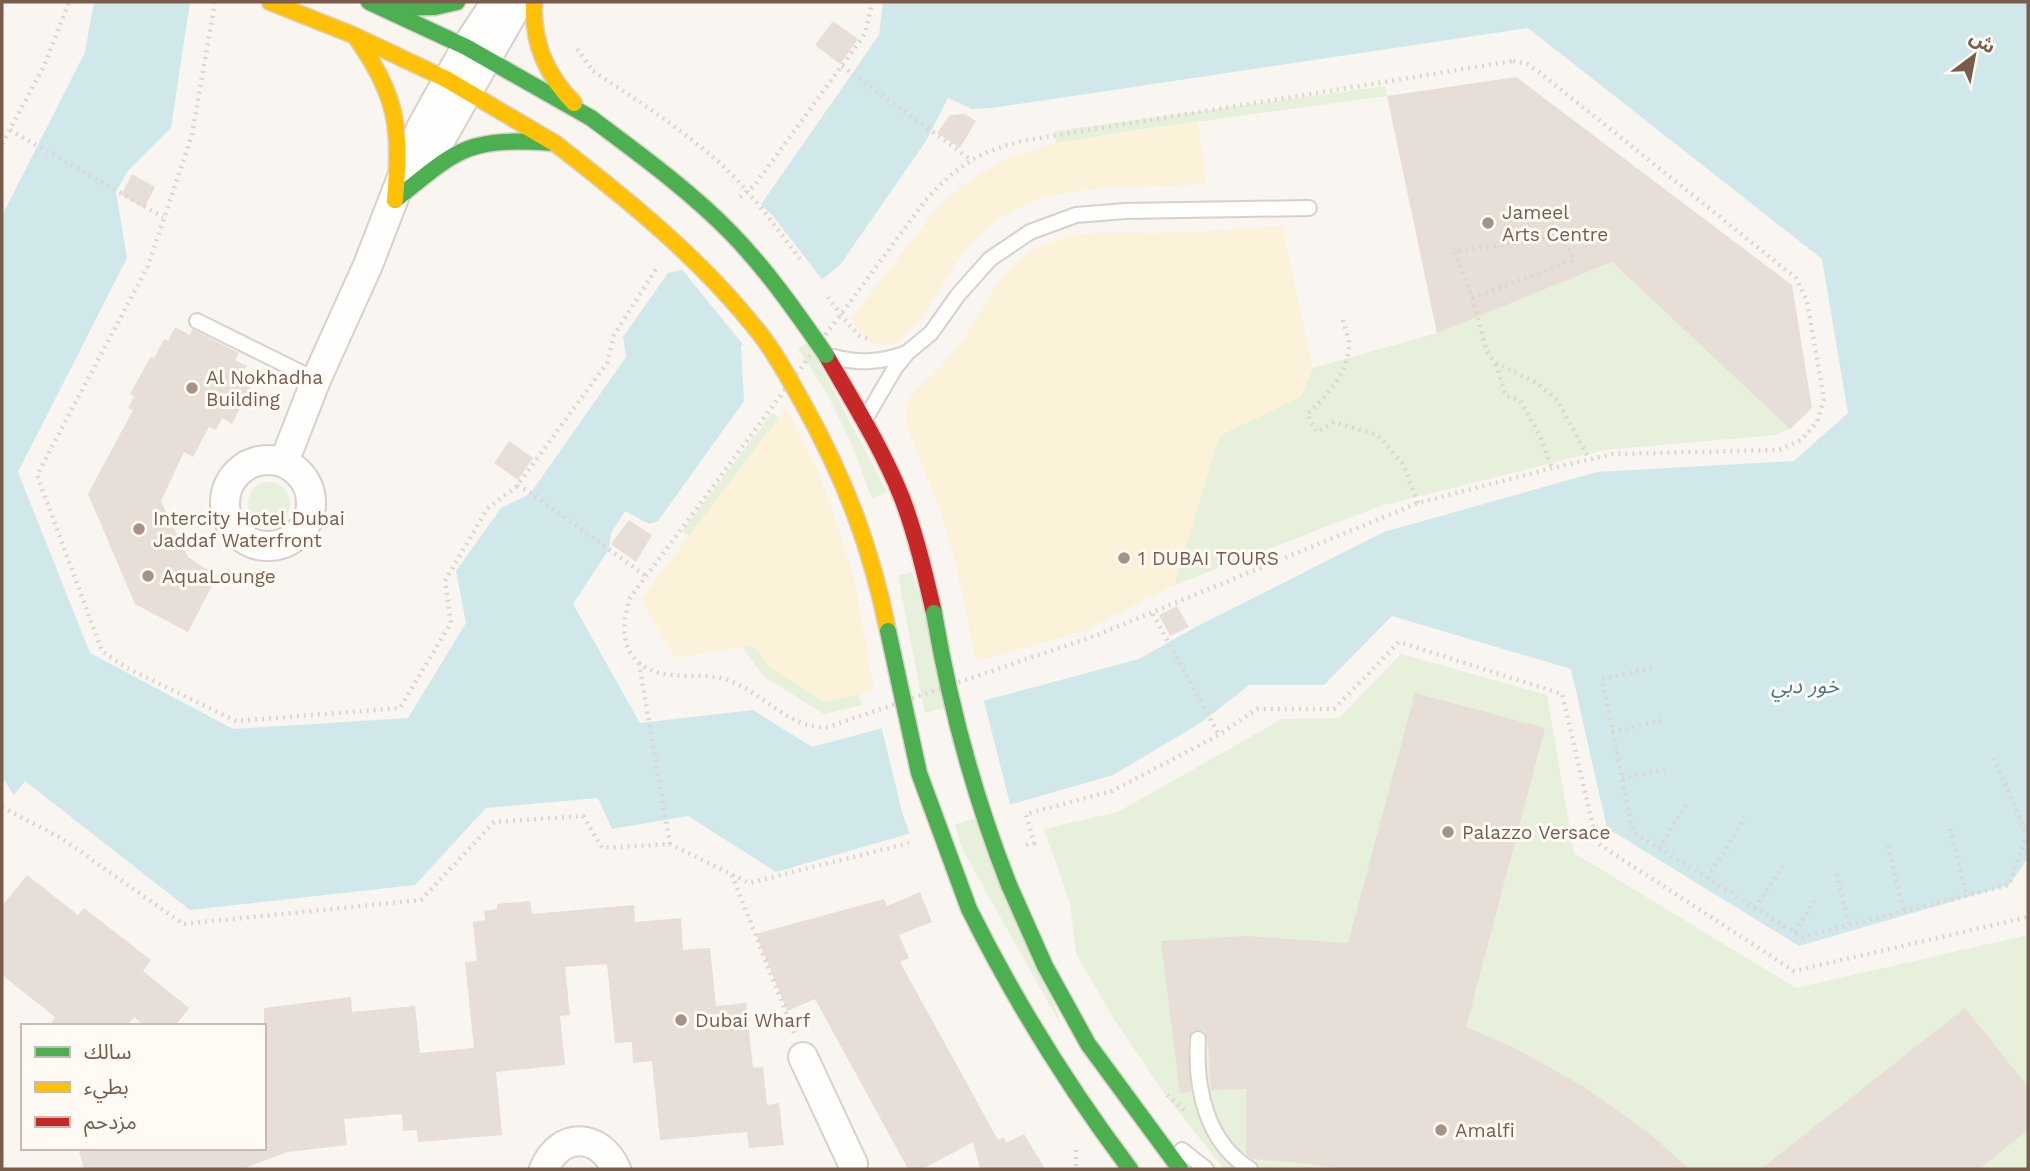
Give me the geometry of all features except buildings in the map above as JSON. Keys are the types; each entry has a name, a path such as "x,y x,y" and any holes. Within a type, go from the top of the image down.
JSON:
{"street":[{"path":"270,2 353,35 457,85 556,144 632,203 698,263 758,331 797,406 833,460 857,515 875,572 919,772 941,842 970,909 997,967 1028,1023 1062,1077 1130,1169"},
{"path":"376,5 435,7 457,2"},
{"path":"284,462 316,380 369,265 395,200 410,151 457,85 476,52 496,2"},
{"path":"476,52 519,2"},
{"path":"534,2 539,50 549,72 567,97 667,175 732,234 789,301 826,355 865,422 901,497 920,554 957,736 988,833 1009,886 1058,992 1088,1043 1180,1169"},
{"path":"376,5 476,52 591,118"},
{"path":"353,35 375,63 394,109 399,130 395,200"},
{"path":"395,200 455,153 473,146 510,140 556,144"},
{"path":"803,1058 855,1168"},
{"path":"1100,1130 1113,1169"},
{"path":"544,1169 549,1158 559,1148 572,1142 586,1142 599,1146 616,1169"}],"lane":[{"path":"865,422 884,385 908,352 931,333 958,295 990,259 1030,232 1076,215 1125,211 1309,208"},
{"path":"197,321 316,380"},
{"path":"826,355 847,361 867,362 908,352"},
{"path":"1198,1039 1199,1084 1204,1105 1222,1146 1238,1162 1250,1169"},
{"path":"1145,1124 1206,1169"}],"path":[{"path":"2,144 44,66 69,2"},
{"path":"215,2 192,135 148,265 37,475 102,651 136,673 236,720 400,708 451,622 445,580 487,509 517,486 607,363 614,335 652,272 663,263"},
{"path":"734,203 754,186 865,34 872,2"},
{"path":"639,663 660,674 705,675 727,679 747,688 805,725 828,727 1153,614 1418,503 1613,454 1779,450 1801,440 1817,422 1824,399 1807,301 1796,278 1527,64 1513,61 1027,140 998,146 970,159 945,178 925,201 630,598 623,621 626,643 639,663 670,844"},
{"path":"842,66 970,159"},
{"path":"10,130 163,217"},
{"path":"1472,298 1574,260 1563,236 1455,251 1487,352 1496,363 1506,396 1520,400 1540,436 1552,468"},
{"path":"1343,320 1350,346 1343,371 1329,395 1307,414 1317,432 1334,422 1378,436 1403,464 1418,503"},
{"path":"849,325 860,336 880,342"},
{"path":"1496,363 1537,383 1557,400 1589,458"},
{"path":"777,385 782,394 797,406"},
{"path":"517,486 527,490 647,576"},
{"path":"1153,614 1219,735"},
{"path":"1021,847 1034,843 1026,814 1112,791 1219,735 1257,709 1334,709 1399,642 1562,694 1597,843 1794,971 2028,918"},
{"path":"1652,668 1602,679 1633,832 1802,937 2009,886 2027,833 1994,758"},
{"path":"1612,732 1663,720"},
{"path":"1622,778 1665,769"},
{"path":"1659,848 1688,803"},
{"path":"2,807 61,838 184,924 421,900 494,822 583,816 602,848 670,844 749,883 908,842 913,853"},
{"path":"1708,878 1745,818"},
{"path":"1950,829 1967,895"},
{"path":"1888,846 1904,912"},
{"path":"1755,908 1785,862"},
{"path":"732,874 803,1058"},
{"path":"1836,874 1849,925"},
{"path":"1794,932 1814,901"},
{"path":"1164,1093 1189,1114"}],"green space":[{"path":"1385,86 1387,96 1056,143 1055,131"},
{"path":"1612,262 1790,429 1775,435 1604,450 1380,506 1174,585 1219,436 1301,396 1313,368 1437,333"},
{"path":"808,342 887,492 872,499 852,445 828,395 798,349"},
{"path":"772,413 779,418 689,536 682,531"},
{"path":"269,482 284,488 290,503 284,518 269,524 254,518 248,503 254,488"},
{"path":"912,572 1061,1025 962,849 930,740 898,576"},
{"path":"753,645 771,668 825,702 858,694 862,705 824,714 763,676 742,647"},
{"path":"1401,654 1547,695 1574,853 1796,988 2028,935 2028,1169 1224,1169 1164,1093 1112,1016 1076,953 1070,903 1044,829 1118,812 1282,719 1339,718"}],"sand":[{"path":"1198,122 1206,184 1088,190 1031,202 1005,215 979,236 954,267 918,321 897,341 884,345 871,343 851,319 936,209 965,183 1012,156 1056,143"},
{"path":"1282,226 1313,368 1301,396 1219,436 1174,585 1084,631 976,661 947,534 907,422 907,405 914,393 940,368 961,342 1007,272 1033,251 1051,242 1087,234"},
{"path":"786,409 819,473 855,581 874,690 825,702 771,668 752,645 675,658 641,599"}],"water":[{"name":"خور دبي","path":"94,2 190,2 171,128 127,172 116,192 127,258 18,472 90,653 233,729 408,718 466,623 456,571 501,508 530,494 626,357 623,337 668,273 681,270 762,203 879,35 883,2 2028,2 2028,858 2009,885 1799,946 1607,828 1571,669 1392,616 1324,685 1249,685 1202,722 1113,775 776,872 688,816 612,829 598,798 486,808 415,885 190,910 25,781 14,795 2,777 2,216 85,52","holes":["1528,28 1822,259 1848,413 1794,461 1597,472 1384,532 1194,628 1139,659 812,747 753,710 640,723 573,604 609,549 611,533 625,511 649,524 658,521 744,401 741,346 840,265 926,141 948,98 972,109 992,108"]}],"pier":[{"path":"758,202 773,216 824,282 745,347 680,267"},
{"path":"983,697 1011,808 911,837 902,812 881,725"}],"traffic: fast":[{"path":"369,2 466,47 591,118"},
{"path":"389,8 435,7 457,2"},
{"path":"591,118 681,187 731,233 769,277 826,355"},
{"path":"395,200 435,168 466,150 501,142 553,143"},
{"path":"934,613 964,751 1009,885"},
{"path":"888,631 919,773 969,909"},
{"path":"1009,885 1045,966 1088,1044 1180,1169"},
{"path":"969,909 1044,1043 1085,1107 1130,1169"}],"traffic: slow":[{"path":"270,2 353,35 446,79 556,144"},
{"path":"534,2 535,31 543,57 556,81 574,103"},
{"path":"355,36 380,77 393,114 397,152 395,200"},
{"path":"556,144 636,208 712,278 764,339 805,407"},
{"path":"805,407 856,516 874,571 888,631"}],"traffic: jam":[{"path":"826,355 876,443 902,498 916,540 934,613"}],"place":[{"name":"Jameel Arts Centre","path":"1488,223"},
{"name":"Al Nokhadha Building","path":"192,388"},
{"name":"Intercity Hotel Dubai Jaddaf Waterfront","path":"139,529"},
{"name":"1 DUBAI TOURS","path":"1124,558"},
{"name":"AquaLounge","path":"148,576"},
{"name":"Palazzo Versace","path":"1448,832"},
{"name":"Dubai Wharf","path":"681,1020"},
{"name":"Amalfi","path":"1441,1130"}]}
